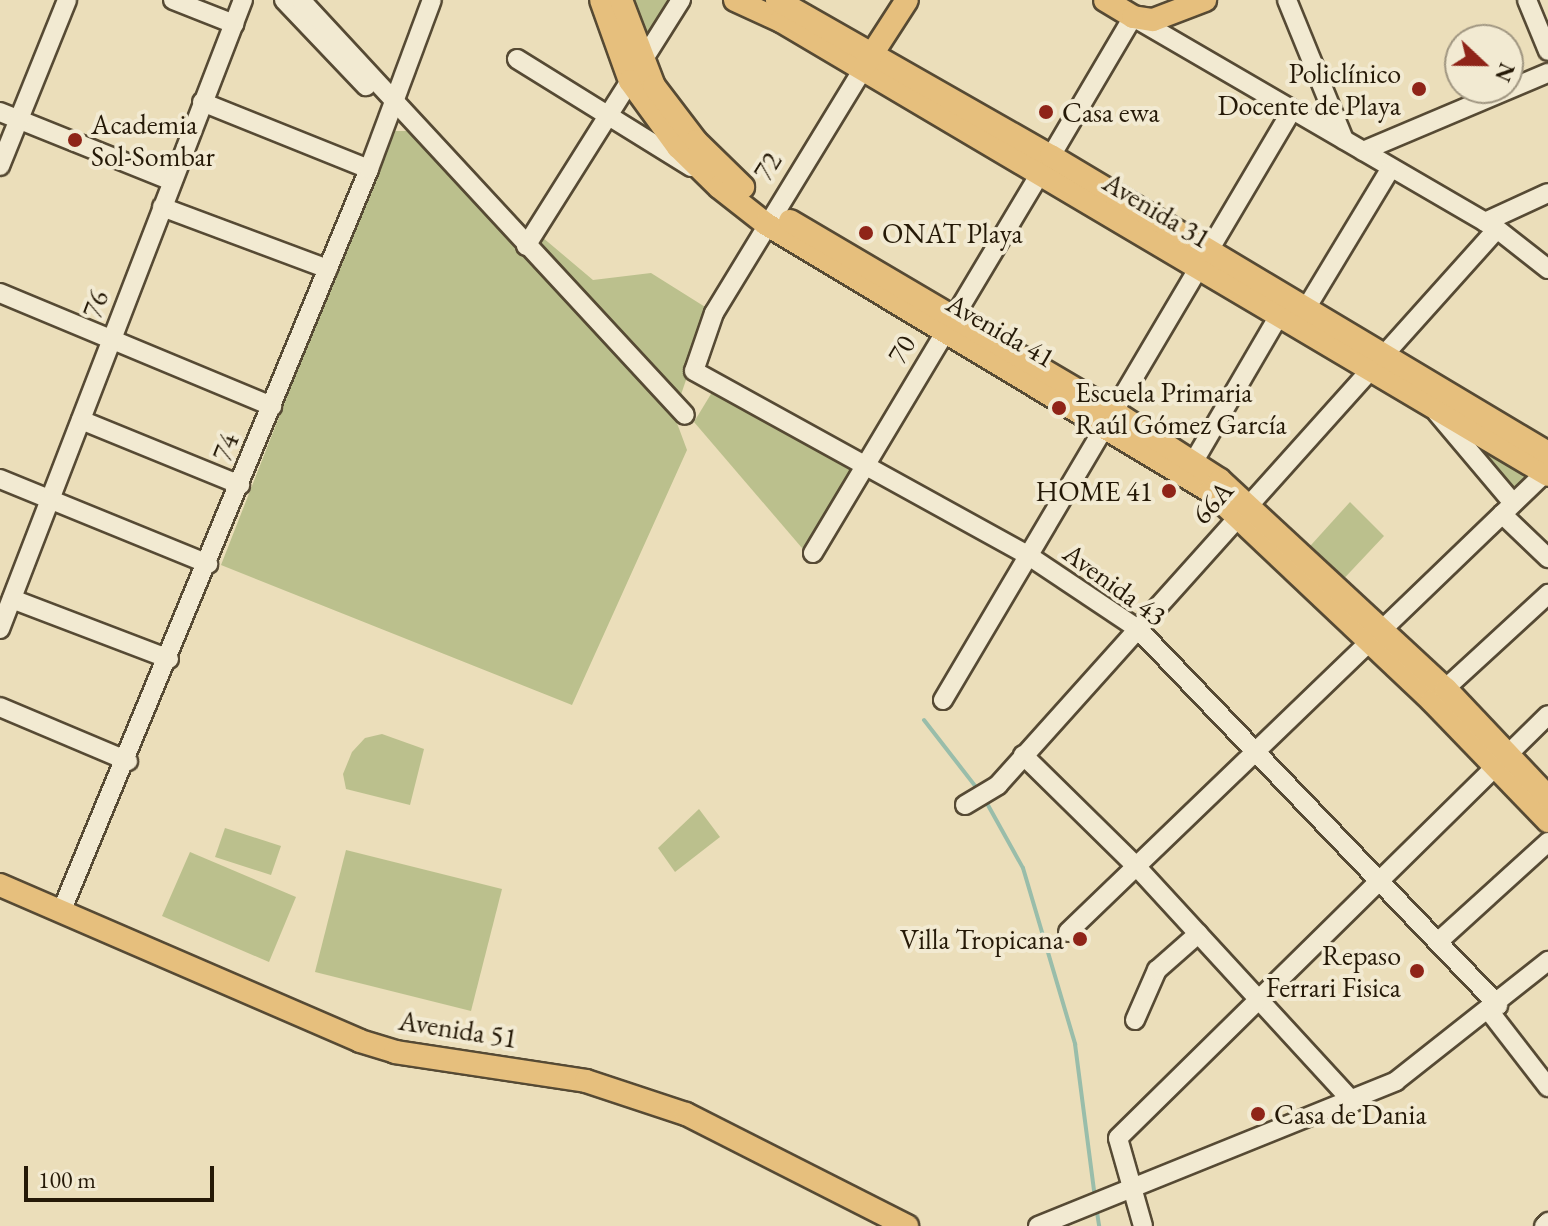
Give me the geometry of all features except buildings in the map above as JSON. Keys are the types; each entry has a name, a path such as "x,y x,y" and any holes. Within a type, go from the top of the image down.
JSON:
{"main road":[{"name":"Avenida 41","path":"601,0 678,147 706,175 770,218 949,326 1109,418 1194,461 1439,695 1502,760 1548,797"},
{"name":"Avenida 41","path":"621,0 636,71 696,141 770,218"},
{"name":"Avenida 31","path":"735,0 868,61 1051,156 1203,259 1278,317 1378,362 1547,467"},
{"name":"Avenida 31","path":"777,0 1039,175 1203,259 1307,307 1430,405 1547,467"},
{"name":"72","path":"868,61 907,0"},
{"path":"1105,0 1165,17 1205,0"},
{"name":"Avenida 41","path":"1109,418 1210,491 1243,509"},
{"name":"Avenida 41","path":"1502,760 1548,821"},
{"name":"Avenida 51","path":"0,885 360,1041 395,1052 586,1081 649,1101 737,1137 907,1226"}],"street":[{"path":"0,166 67,0"},
{"path":"173,0 234,24"},
{"name":"76","path":"0,629 243,0"},
{"path":"284,0 378,98 394,105"},
{"path":"301,0 386,89 394,105 685,415"},
{"name":"74","path":"61,912 128,761 369,169 432,0"},
{"path":"526,246 681,0"},
{"path":"1287,0 1344,140"},
{"path":"1527,0 1548,51"},
{"path":"1051,156 1134,9 1292,110 1491,226 1548,269"},
{"path":"517,59 706,175"},
{"name":"72","path":"694,371 714,313 868,61"},
{"path":"1363,151 1548,73"},
{"path":"202,102 369,169"},
{"path":"943,700 1292,110"},
{"path":"0,112 172,181"},
{"path":"1307,307 1391,168"},
{"name":"70","path":"813,553 1039,175"},
{"name":"66A","path":"965,805 998,785 1378,362 1491,226 1548,193"},
{"path":"162,207 328,269"},
{"path":"0,293 272,406"},
{"path":"1194,461 1278,317"},
{"name":"Avenida 43","path":"694,371 1029,556 1138,629 1440,940 1494,1008 1548,1087"},
{"path":"1430,405 1548,558"},
{"path":"81,420 240,485"},
{"path":"1068,932 1257,752 1547,467"},
{"path":"0,479 208,564"},
{"path":"1439,695 1548,594"},
{"path":"12,599 169,659"},
{"path":"0,707 128,761"},
{"path":"1143,1226 1118,1138 1548,715"},
{"path":"1023,755 1136,866 1353,1102"},
{"path":"1440,940 1548,842"},
{"path":"1135,1020 1157,970 1198,934"},
{"path":"1038,1226 1353,1102 1418,1067 1548,961"}],"green space":[{"path":"621,0 681,0 641,62"},
{"path":"391,131 409,131 527,258 542,237 593,280 651,273 710,310 674,415 687,450 572,705 221,565"},
{"path":"714,389 859,466 808,555 694,422"},
{"path":"1430,405 1545,473 1513,503"},
{"path":"1350,502 1384,536 1336,587 1302,555"},
{"path":"382,734 424,749 410,805 346,789 343,774 352,752 365,738"},
{"path":"699,809 720,837 675,872 658,848"},
{"path":"225,828 281,846 271,875 215,857"},
{"path":"346,850 502,889 471,1011 315,972"},
{"path":"190,852 296,897 269,962 162,916"}],"waterway":[{"path":"924,720 979,791"},
{"path":"984,798 1023,868 1075,1044 1095,1198"},
{"path":"1096,1206 1099,1226"}],"place":[{"name":"Policlínico Docente de Playa","path":"1419,89"},
{"name":"Casa ewa","path":"1046,112"},
{"name":"Academia Sol-Sombar","path":"75,140"},
{"name":"ONAT Playa","path":"866,233"},
{"name":"Escuela Primaria Raúl Gómez García","path":"1059,408"},
{"name":"HOME 41","path":"1169,491"},
{"name":"Villa Tropicana","path":"1080,939"},
{"name":"Repaso Ferrari Fisica","path":"1417,971"},
{"name":"Casa de Dania","path":"1258,1114"}]}
